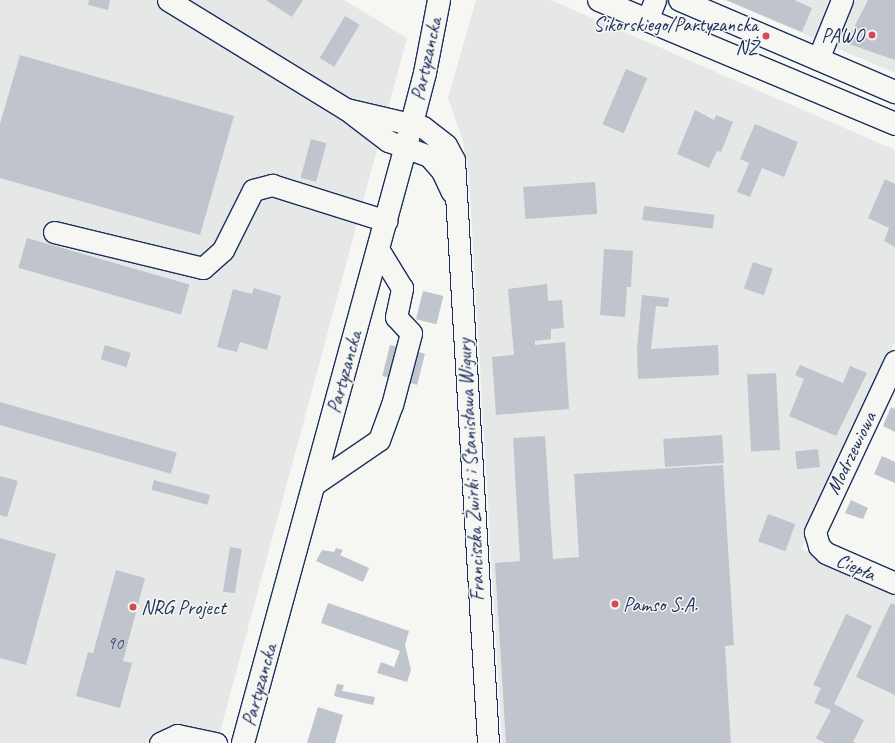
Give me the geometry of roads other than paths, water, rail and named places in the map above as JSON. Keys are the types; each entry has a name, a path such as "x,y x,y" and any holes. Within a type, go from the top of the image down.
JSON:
{"main road":[{"name":"Partyzancka","path":"242,743 406,146 439,0"},
{"path":"599,0 895,124"},
{"path":"680,0 895,92"}],"street":[{"path":"168,0 346,108"},
{"path":"647,20 655,0"},
{"path":"818,59 842,0"},
{"name":"Franciszka Żwirki i Stanisława Wigury","path":"346,108 412,122 432,132 450,151 454,160 454,196 488,743"},
{"name":"Franciszka Żwirki i Stanisława Wigury","path":"346,108 388,141 406,146 429,156 442,170 454,196"},
{"path":"54,232 203,268 223,250 253,190 272,185 386,221"},
{"path":"313,486 378,440 392,405 408,330 396,317 402,288 378,249"},
{"name":"Modrzewiowa","path":"819,546 815,532 818,523 895,361"},
{"name":"Ciepła","path":"819,546 834,558 895,583"},
{"path":"160,743 177,735 216,743"}],"place":[{"name":"PAWO","path":"872,35"},
{"name":"Sikorskiego/Partyzancka NŻ","path":"766,36"},
{"name":"Pamso S.A.","path":"615,604"},
{"name":"NRG Project","path":"133,607"}]}
